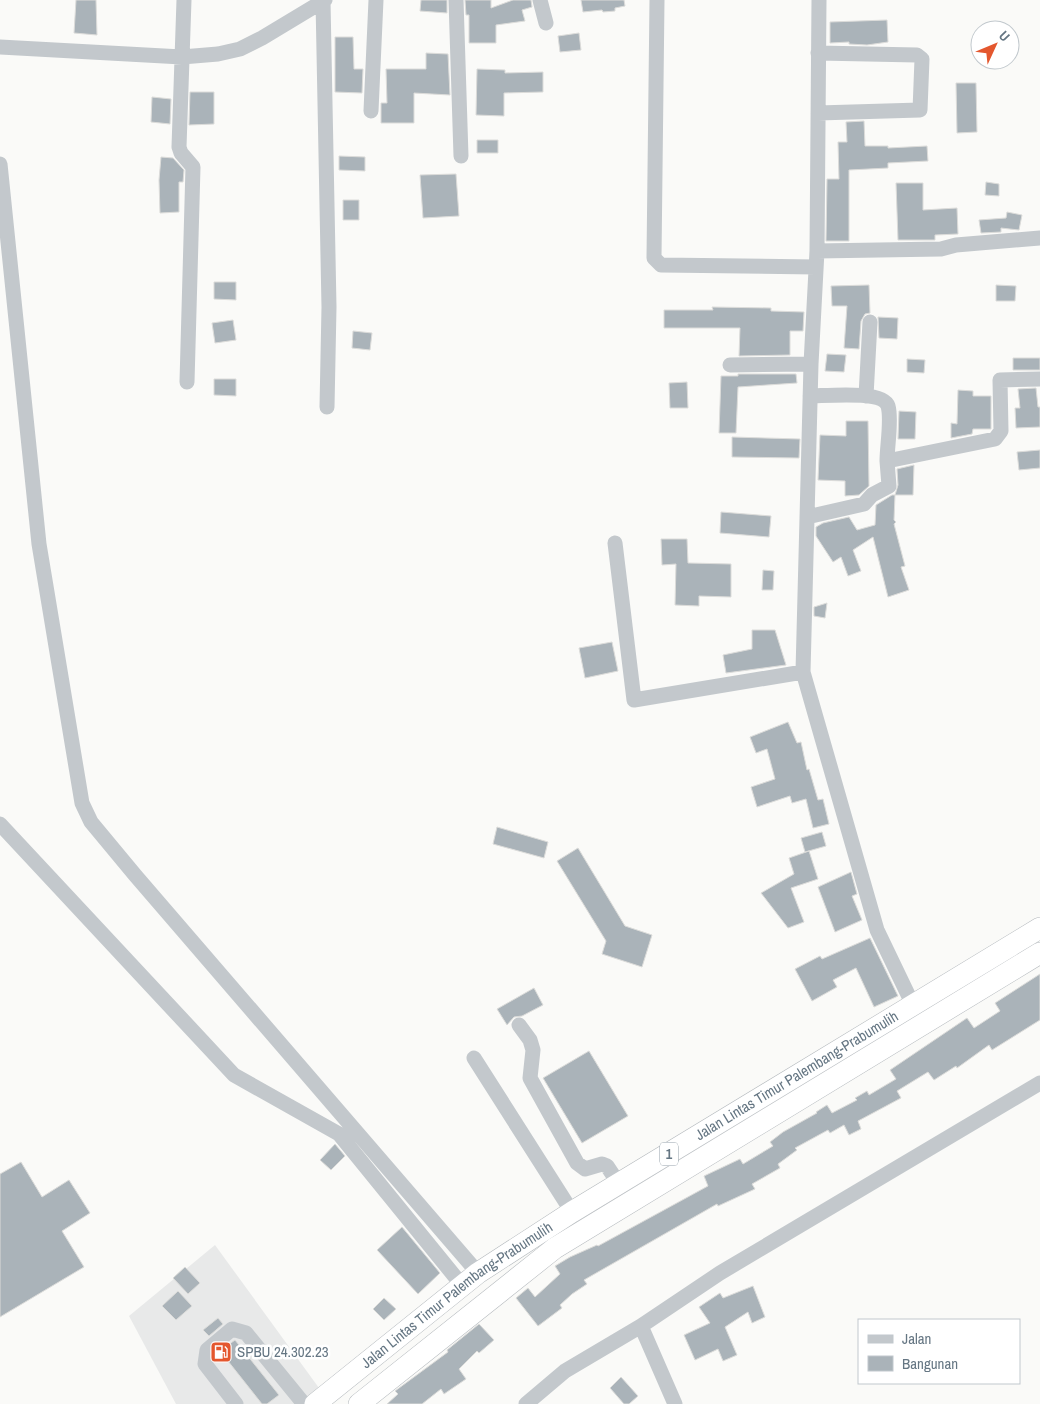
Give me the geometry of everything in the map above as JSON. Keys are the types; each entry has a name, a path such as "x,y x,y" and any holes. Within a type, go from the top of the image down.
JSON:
{"highway":[{"name":"Jalan Lintas Timur Palembang-Prabumulih","path":"315,1404 470,1279 572,1212 1040,928"},
{"name":"Jalan Lintas Timur Palembang-Prabumulih","path":"359,1404 555,1248 1040,953"}],"street":[{"path":"184,0 179,147 180,153 193,167 187,382"},
{"path":"0,47 182,57 218,54 240,49 285,25 324,0"},
{"path":"324,0 329,307 327,407"},
{"path":"371,111 376,0"},
{"path":"456,0 461,156"},
{"path":"540,0 546,23"},
{"path":"657,0 654,258 661,265 816,259 941,249 956,245 1040,238"},
{"path":"819,0 816,259 806,517 803,672 877,930 913,1005"},
{"path":"818,53 918,55 922,59 920,110 818,113"},
{"path":"0,164 39,544 82,803 90,822 470,1279"},
{"path":"866,396 870,322"},
{"path":"730,365 811,364"},
{"path":"887,460 995,439 1000,436 1001,431 1000,380 1040,379"},
{"path":"806,517 860,505 888,486 888,405 880,397 810,396"},
{"path":"615,543 634,700 803,672"},
{"path":"0,824 234,1075 339,1134 470,1279"},
{"path":"519,1025 530,1040 533,1050 530,1078 577,1163 585,1169 602,1164 607,1166 619,1184"},
{"path":"474,1058 572,1212"},
{"path":"526,1404 565,1370 641,1326 720,1273 1040,1083"},
{"path":"641,1326 675,1404"},
{"path":"236,1404 204,1364 207,1350 232,1329 246,1333 304,1404"}],"shaded area":[{"name":"SPBU 24.302.23","path":"215,1245 319,1388 299,1404 176,1404 129,1316"}],"building":[{"path":"76,0 96,0 97,35 74,33"},
{"path":"421,0 447,0 447,13 420,11"},
{"path":"465,0 491,0 491,8 513,0 531,0 532,7 522,10 525,21 496,25 496,43 469,43 469,15 466,15"},
{"path":"581,0 624,0 625,6 615,8 615,11 583,12"},
{"path":"887,20 888,42 867,45 849,44 849,42 830,43 830,22"},
{"path":"579,33 581,50 560,52 558,36"},
{"path":"335,37 353,37 354,69 363,69 362,93 335,92"},
{"path":"426,53 448,54 450,95 414,93 414,123 381,123 381,103 387,103 386,69 426,69"},
{"path":"477,69 505,70 505,73 543,72 543,92 504,93 504,116 476,115"},
{"path":"956,83 976,83 977,132 957,133"},
{"path":"190,92 214,92 214,124 189,125"},
{"path":"152,97 171,99 170,124 151,122"},
{"path":"864,121 865,146 888,146 888,148 927,146 928,161 888,163 888,168 849,170 849,241 826,241 827,179 839,179 838,142 847,142 846,122"},
{"path":"477,140 498,140 498,153 477,153"},
{"path":"339,156 365,157 365,171 339,170"},
{"path":"161,157 173,158 184,170 183,182 179,182 179,212 160,213 159,180"},
{"path":"456,174 459,216 423,218 420,175"},
{"path":"986,182 999,184 999,196 985,195"},
{"path":"896,183 923,183 923,210 957,208 958,234 935,235 935,240 898,240"},
{"path":"343,200 359,200 359,220 343,220"},
{"path":"1007,212 1022,215 1019,230 1001,228 1001,232 981,233 979,220 1006,218"},
{"path":"214,282 236,282 236,300 214,299"},
{"path":"869,285 870,313 865,314 861,321 859,349 844,348 847,306 832,306 831,286"},
{"path":"996,285 1016,286 1015,301 996,301"},
{"path":"712,307 771,308 771,311 804,312 803,331 790,331 790,355 739,356 740,328 664,328 664,310 713,310"},
{"path":"878,317 898,318 897,339 879,338"},
{"path":"233,320 236,340 215,343 212,323"},
{"path":"353,331 372,333 370,350 352,348"},
{"path":"827,354 846,355 844,372 825,371"},
{"path":"1013,358 1040,358 1040,370 1013,370"},
{"path":"907,359 925,360 924,373 907,372"},
{"path":"738,374 796,374 797,383 738,387 736,433 719,433 721,376 738,376"},
{"path":"214,379 236,379 236,396 214,395"},
{"path":"687,382 688,408 670,408 669,383"},
{"path":"1036,388 1038,407 1040,407 1040,427 1016,428 1015,408 1020,408 1018,389"},
{"path":"958,390 973,391 973,396 991,396 991,429 973,429 972,434 951,438 951,423 957,424"},
{"path":"899,411 916,412 915,439 898,439"},
{"path":"846,421 868,421 869,486 859,495 845,496 845,481 818,480 820,435 846,436"},
{"path":"732,437 800,439 799,458 732,457"},
{"path":"1040,450 1040,468 1019,470 1017,452"},
{"path":"914,465 913,495 895,495 898,485 897,469"},
{"path":"895,495 894,520 896,522 894,524 905,566 901,567 909,590 888,597 873,537 853,550 861,571 848,576 841,557 833,562 816,536 816,527 823,523 849,517 857,530 875,525 876,505"},
{"path":"721,512 771,516 769,537 720,533"},
{"path":"661,539 687,539 688,563 731,564 731,597 699,596 699,606 675,605 676,564 662,565"},
{"path":"763,570 774,571 773,590 762,590"},
{"path":"827,603 825,618 814,616 814,607"},
{"path":"752,630 775,630 786,665 726,673 723,655 752,649"},
{"path":"612,642 618,671 585,678 579,648"},
{"path":"788,722 797,743 801,742 807,770 809,769 818,800 823,799 829,824 813,828 806,799 792,803 790,796 757,807 751,787 775,779 767,749 756,753 750,737"},
{"path":"497,827 548,842 544,858 493,844"},
{"path":"822,832 826,846 805,852 801,838"},
{"path":"578,848 625,926 652,935 642,967 602,954 606,941 557,861"},
{"path":"809,851 818,879 791,888 804,922 788,928 761,893 794,874 789,858"},
{"path":"851,872 857,894 852,896 862,920 835,932 818,887"},
{"path":"870,938 898,996 874,1007 856,968 833,980 837,987 812,1001 795,969 820,956 822,959"},
{"path":"1040,974 1040,1020 992,1050 989,1045 957,1068 956,1066 934,1080 928,1072 897,1091 901,1098 858,1121 861,1129 849,1135 844,1125 830,1133 828,1130 795,1148 797,1150 778,1164 780,1168 752,1184 755,1189 718,1206 717,1204 584,1280 587,1284 572,1294 560,1305 562,1308 538,1326 516,1298 528,1288 535,1297 560,1274 555,1266 570,1257 598,1246 708,1186 704,1176 740,1159 743,1164 773,1146 770,1142 783,1132 817,1113 827,1105 832,1113 857,1100 855,1098 867,1091 869,1095 896,1079 890,1070 967,1018 974,1028 1000,1011 995,1003"},
{"path":"534,988 543,1005 522,1016 514,1017 507,1025 497,1009"},
{"path":"589,1051 628,1116 582,1143 543,1078"},
{"path":"335,1144 345,1156 331,1170 320,1160"},
{"path":"21,1162 42,1197 69,1180 90,1213 62,1231 84,1267 0,1317 0,1174"},
{"path":"402,1227 440,1273 418,1294 377,1250"},
{"path":"185,1267 200,1283 188,1294 173,1278"},
{"path":"753,1286 765,1317 752,1323 748,1312 725,1327 737,1355 723,1361 718,1349 695,1360 684,1335 710,1323 699,1307 720,1293 723,1298"},
{"path":"178,1291 192,1306 176,1320 162,1306"},
{"path":"384,1298 396,1309 384,1320 373,1309"},
{"path":"218,1318 223,1324 209,1336 203,1330"},
{"path":"479,1324 494,1340 479,1353 477,1351 459,1369 466,1379 444,1394 441,1389 422,1404 387,1404 398,1394 395,1391 448,1352 447,1350"},
{"path":"235,1340 279,1395 267,1404 262,1404 220,1351"},
{"path":"621,1377 638,1396 629,1404 624,1404 610,1388"}],"place":[{"name":"SPBU 24.302.23","path":"221,1352"}]}
